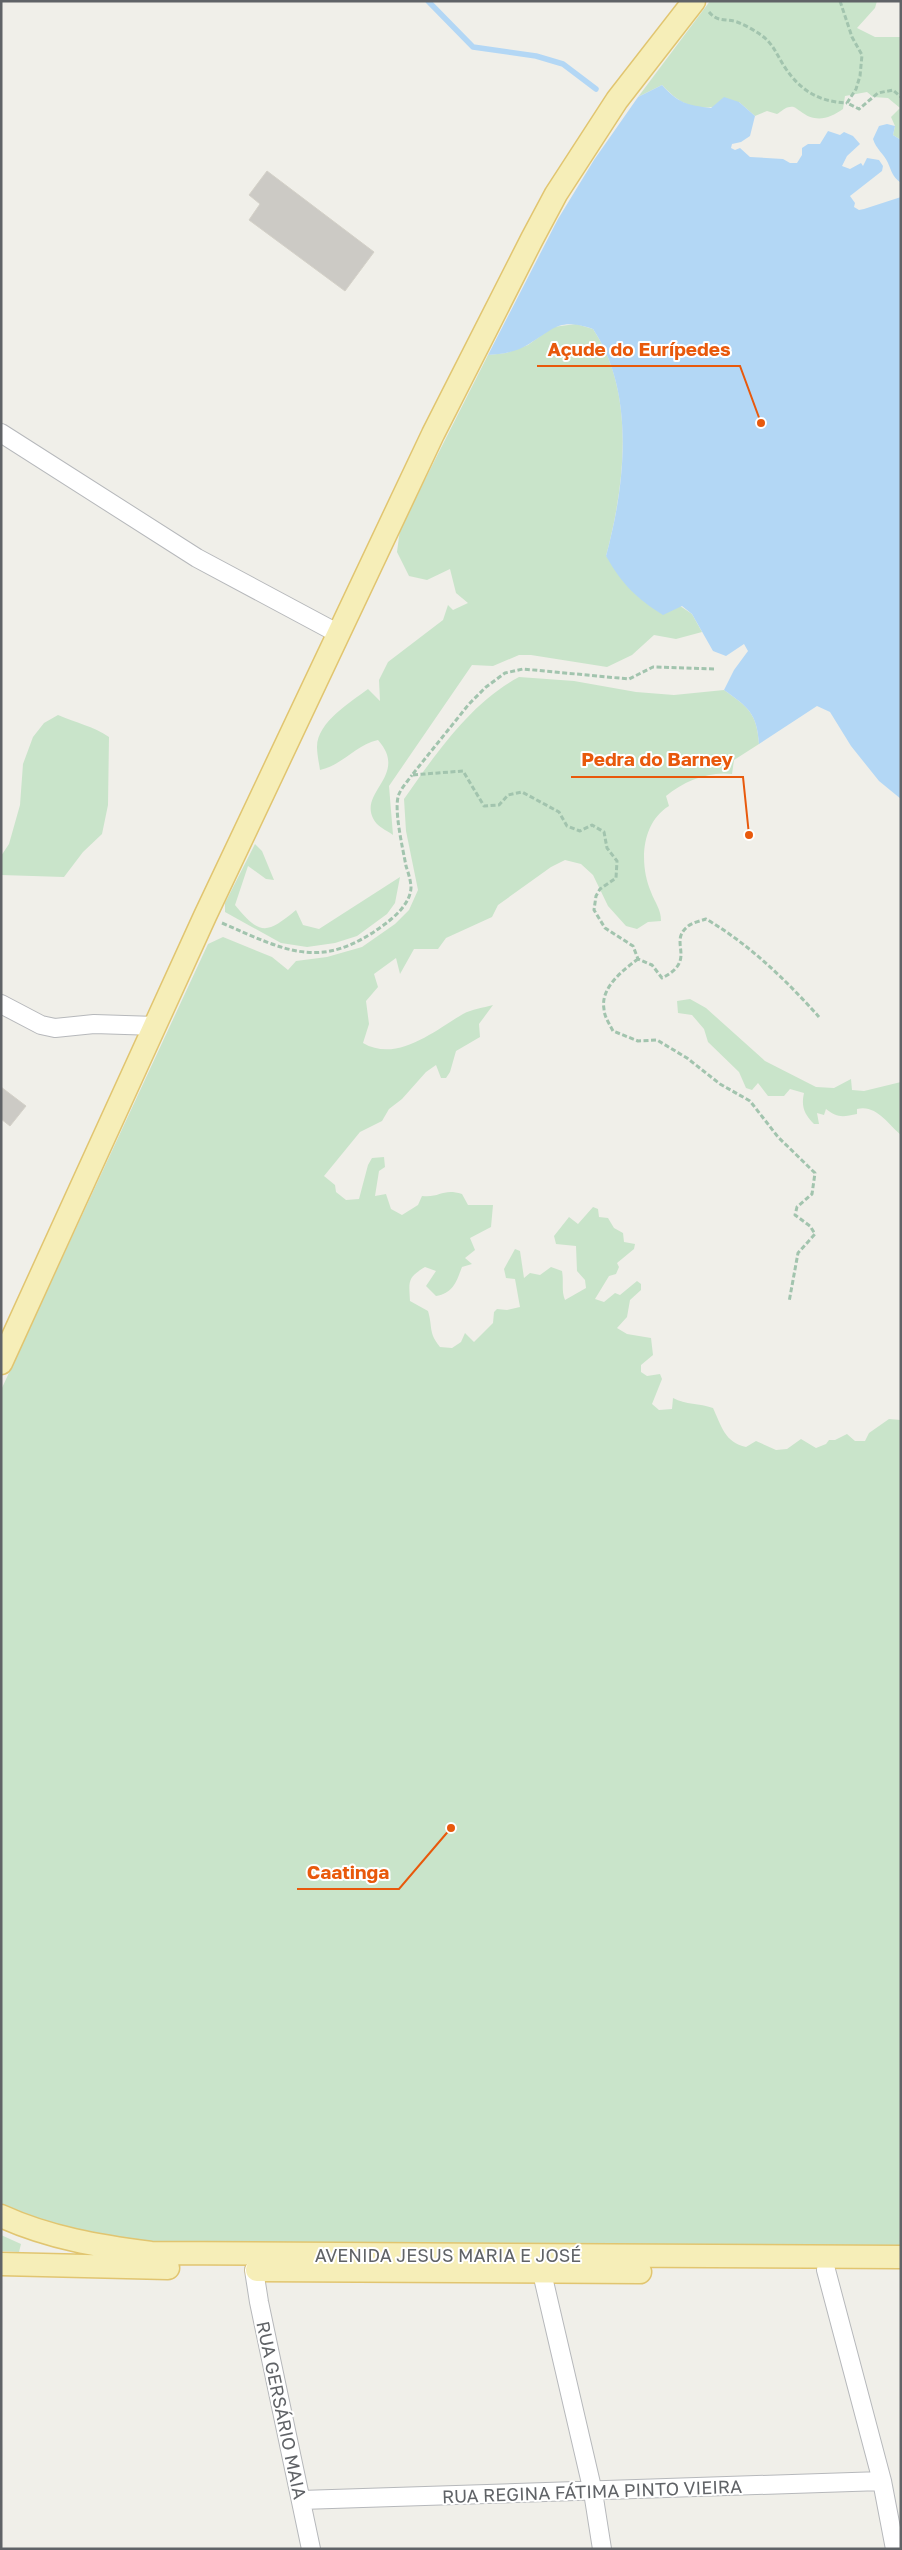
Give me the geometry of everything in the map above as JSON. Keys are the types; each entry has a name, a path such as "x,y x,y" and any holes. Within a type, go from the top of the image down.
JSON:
{"main road":[{"path":"1,1363 206,916 433,434 556,194 617,100 700,5"},
{"name":"AVENIDA JESUS MARIA E JOSÉ","path":"1,2216 24,2227 70,2241 151,2253 550,2267 901,2271"},
{"name":"AVENIDA JESUS MARIA E JOSÉ","path":"1,2264 254,2270 550,2267 901,2257"}],"street":[{"path":"1,433 197,558 339,634"},
{"path":"1,1004 41,1025 55,1028 94,1024 156,1026"},
{"path":"550,2267 602,2549"},
{"name":"RUA GERSÁRIO MAIA","path":"254,2270 259,2302 311,2549"},
{"path":"826,2270 882,2481 896,2549"},
{"name":"RUA REGINA FÁTIMA PINTO VIEIRA","path":"301,2500 593,2492 882,2481"}],"path":[{"path":"840,1 852,37 862,55 860,76 856,89 847,103"},
{"path":"700,5 710,15 722,21 735,21 772,44 786,69 806,92 833,103 847,103 859,109 878,93 892,90 901,98"},
{"path":"206,916 285,950 304,953 325,952 363,941 392,919 404,907 411,888 399,824 398,795 469,704 486,687 505,673 523,669 629,679 653,667 714,669"},
{"path":"412,775 463,771 484,806 500,805 508,795 522,792 559,812 567,826 580,831 592,825 604,832 606,848 617,862 616,878 600,889 596,896 594,910 605,928 634,946 638,959 652,965 662,978 675,972 683,958 680,940 687,927 706,919 734,935 796,991 819,1017"},
{"path":"638,959 622,970 608,988 603,1009 613,1031 638,1041 657,1040 687,1058 720,1084 750,1101 778,1137 815,1172 812,1194 797,1207 795,1215 810,1226 815,1234 798,1253 788,1302"}],"green space":[{"path":"710,1 877,1 875,8 857,28 875,37 901,37 901,140 893,135 895,126 891,117 900,108 888,98 873,97 867,92 845,96 843,109 822,118 811,117 794,107 786,108 777,114 767,111 755,116 739,102 716,107 697,107 680,101 662,85 638,97"},
{"path":"576,324 593,329 607,354 616,381 621,410 622,470 613,528 606,556 692,614 702,632 676,639 654,635 632,655 607,667 531,655 519,655 493,666 472,665 389,786 393,835 377,824 371,813 371,803 386,775 388,765 386,753 378,740 362,746 336,764 320,770 317,750 318,738 329,721 344,706 368,689 380,701 379,680 388,662 443,620 448,605 453,610 468,603 456,593 450,569 427,580 409,576 397,552 400,529 488,355 506,353 528,345 553,327"},
{"path":"519,677 574,681 636,692 674,695 724,690 750,712 756,725 759,744 734,760 732,774 723,773 697,778 666,796 669,806 660,813 648,833 644,857 647,881 659,909 661,921 648,922 637,929 626,926 608,906 593,875 581,864 565,860 551,867 498,905 492,917 446,938 438,949 414,949 400,974 396,958 374,974 378,987 366,1001 369,1024 363,1043 376,1048 402,1047 428,1036 466,1012 493,1005 479,1024 480,1037 456,1051 450,1072 446,1078 441,1078 436,1065 426,1072 402,1099 389,1109 382,1121 360,1132 324,1176 335,1185 336,1192 346,1200 359,1199 368,1165 372,1158 384,1157 385,1167 379,1171 375,1196 386,1194 391,1209 402,1215 418,1205 422,1196 433,1196 450,1192 462,1194 468,1205 493,1205 491,1227 470,1238 475,1250 465,1258 472,1264 462,1267 456,1282 450,1290 436,1296 426,1286 436,1271 425,1267 415,1274 410,1281 410,1301 428,1311 432,1334 440,1347 452,1348 461,1342 465,1333 474,1342 493,1323 494,1312 497,1309 507,1310 520,1307 515,1279 506,1278 504,1269 515,1249 520,1251 524,1278 530,1273 540,1275 551,1267 562,1271 565,1300 586,1288 585,1280 577,1271 576,1246 556,1244 554,1236 569,1217 578,1224 593,1207 598,1209 599,1217 608,1218 614,1228 623,1233 624,1242 635,1244 634,1249 617,1263 619,1267 616,1274 609,1276 595,1299 604,1302 615,1293 620,1295 637,1281 641,1284 641,1290 630,1300 627,1317 617,1328 627,1334 651,1338 653,1355 641,1365 641,1372 647,1376 660,1374 662,1379 652,1404 659,1410 672,1409 673,1398 713,1408 721,1427 733,1442 746,1447 756,1441 776,1450 787,1449 801,1439 816,1448 826,1444 829,1440 835,1440 847,1434 855,1441 865,1441 869,1433 889,1419 901,1420 901,2247 154,2246 93,2238 1,2206 1,1390 208,944 223,937 272,957 288,970 296,961 327,957 362,947 395,924 409,910 418,890 406,831 404,799 441,748 469,715 501,688"},
{"path":"58,715 91,727 109,737 108,805 102,834 83,852 64,877 1,875 1,856 9,844 20,805 23,764 33,737 44,723"},
{"path":"255,844 262,851 274,880 266,879 248,866 235,905 258,927 271,927 278,924 296,910 303,925 319,929 400,877 395,903 387,914 357,936 335,943 307,947 281,943 225,912 225,903"},
{"path":"690,999 706,1008 765,1061 816,1087 834,1088 851,1079 852,1090 864,1091 901,1082 901,1135 881,1116 870,1109 857,1109 857,1114 844,1116 834,1114 826,1109 824,1115 817,1113 819,1124 814,1124 804,1110 804,1093 790,1089 784,1096 768,1096 758,1083 752,1090 746,1088 739,1072 708,1042 704,1029 692,1015 678,1013 677,1001"},
{"path":"1,2235 21,2244 19,2252 1,2251"}],"water":[{"path":"662,85 673,96 695,106 711,108 724,97 739,102 755,116 750,136 741,142 732,144 731,148 735,150 740,148 750,157 783,159 790,163 797,163 802,155 802,148 808,144 820,144 828,131 840,135 844,132 853,136 860,144 847,156 842,166 850,169 861,163 863,166 867,158 879,160 883,166 882,171 850,196 855,203 854,207 859,210 864,209 901,197 901,799 879,781 851,746 830,712 817,706 759,744 756,725 750,712 724,690 734,670 748,651 744,644 726,656 713,651 692,614 682,606 663,615 630,590 612,566 606,556 613,529 622,470 621,410 616,382 607,354 593,329 572,324 558,326 520,349 488,355 558,219 594,160 638,97"},
{"path":"887,124 895,126 893,135 901,140 901,183 894,176 873,139 879,126"}],"building":[{"path":"267,171 374,252 345,291 249,220 260,204 249,195"},
{"path":"1,1087 26,1106 10,1126 1,1119"}],"waterway":[{"path":"428,1 473,47 536,56 563,64 596,89"}],"place":[{"name":"Açude do Eurípedes","path":"761,423"},
{"name":"Pedra do Barney","path":"749,835"},
{"name":"Caatinga","path":"451,1828"}]}
